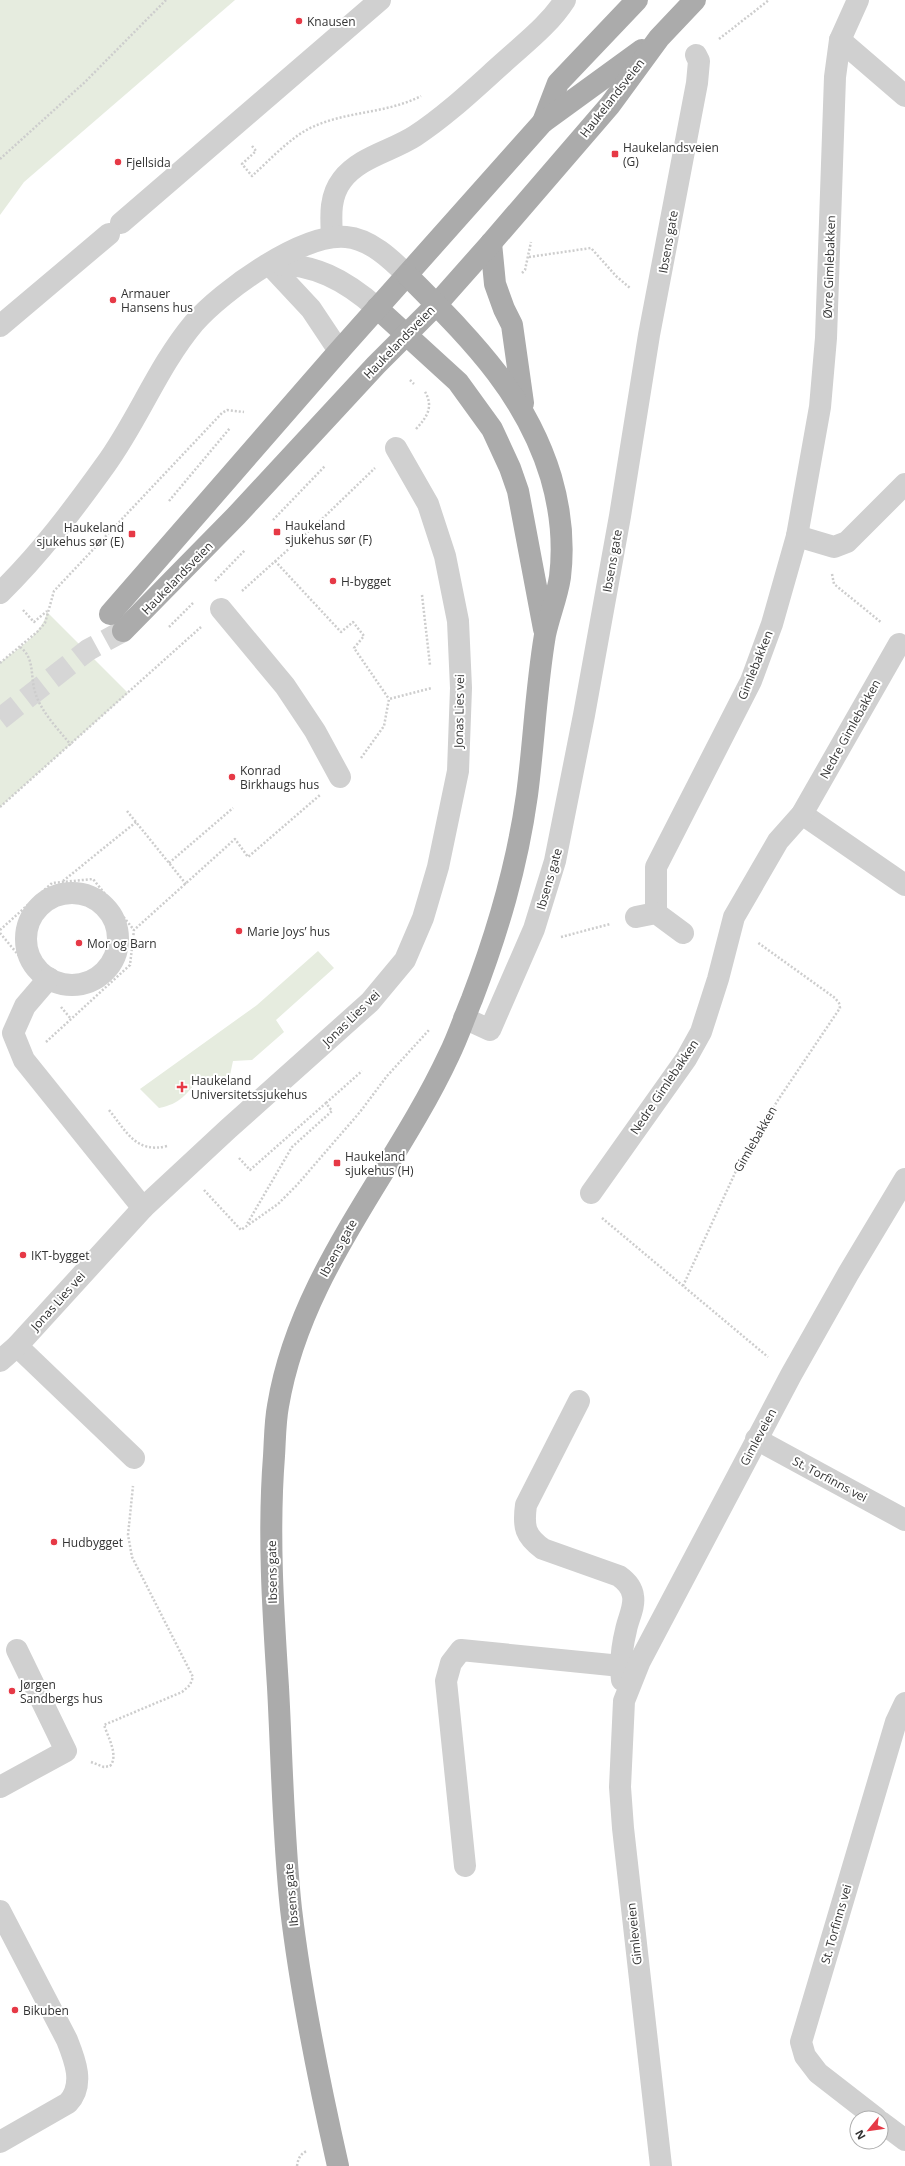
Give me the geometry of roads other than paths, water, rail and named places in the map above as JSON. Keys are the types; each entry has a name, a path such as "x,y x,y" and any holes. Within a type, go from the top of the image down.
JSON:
{"main road":[{"name":"Haukelandsveien","path":"543,122 558,83 637,0"},
{"name":"Haukelandsveien","path":"123,631 237,515 492,243 610,105 659,38 695,0"},
{"name":"Haukelandsveien","path":"110,614 339,351 543,122 659,38"},
{"path":"492,243 496,284 504,309 512,325 524,412"},
{"name":"Ibsens gate","path":"338,2166 322,2093 303,1993 291,1907 271,1582 271,1492 278,1404 299,1327 334,1252 415,1118 449,1055 501,921 517,853 527,797 546,634 560,578 561,543 559,510 543,455 524,412 497,371 436,304 407,275"},
{"name":"Ibsens gate","path":"377,308 458,382 480,410 501,447 518,491 546,634"}],"street":[{"path":"0,326 380,0"},
{"path":"332,238 330,206 342,180 351,171 370,159 413,137 453,108 548,22 565,0"},
{"name":"Øvre Gimlebakken","path":"797,536 820,407 826,346 835,77 840,40 858,0"},
{"path":"840,40 905,96"},
{"name":"Ibsens gate","path":"464,1018 490,1030 529,943 555,861 573,774 697,83 699,61 696,55"},
{"path":"0,593 38,554 107,463 170,357 194,323 241,281 269,264 305,246 332,238 346,237 362,242 388,257 407,275"},
{"path":"269,264 286,264 317,270 353,288 377,308"},
{"path":"269,264 311,309 339,351"},
{"name":"Jonas Lies vei","path":"0,1361 17,1346 143,1208 370,1002 405,960 423,918 438,867 458,771 461,688 458,621 445,556 428,504 396,448"},
{"path":"797,536 834,547 847,542 905,484"},
{"name":"Gimlebakken","path":"683,933 646,915 656,866 751,681 772,624 797,536"},
{"path":"221,609 285,686 315,731 340,777"},
{"name":"Nedre Gimlebakken","path":"591,1193 686,1059 701,1032 718,979 722,929 778,841 802,814 899,644"},
{"path":"802,814 905,885"},
{"path":"75,893 89,896 102,904 112,916 117,930 118,945 113,959 104,972 92,980 78,984 63,984 49,978 37,969 29,956 26,940 28,926 35,912 46,901 59,895 75,893"},
{"path":"49,978 25,1006 13,1033 24,1060 143,1208"},
{"name":"Gimleveien","path":"624,1701 640,1661 756,1439 848,1274 905,1180"},
{"path":"17,1346 134,1458"},
{"name":"Gimleveien","path":"580,1401 526,1505 524,1518 526,1531 533,1541 543,1549 619,1576 631,1589 633,1604 626,1630 620,1666 624,1701 620,1787 623,1828 661,2166"},
{"name":"St. Torfinns vei","path":"756,1439 905,1520"},
{"path":"0,1787 66,1751 17,1650"},
{"path":"465,1866 448,1713 446,1681 451,1662 461,1650 620,1666"},
{"name":"St. Torfinns vei","path":"866,2110 818,2073 805,2056 801,2042 896,1722 905,1703"},
{"path":"0,1911 67,2040 75,2058 78,2083 74,2097 68,2103 0,2142"},
{"path":"889,2128 905,2140"}],"tunnel":[{"path":"0,719 88,650 123,631"}],"place":[{"name":"Knausen","path":"299,21"},
{"name":"Haukelandsveien (G)","path":"615,154"},
{"name":"Fjellsida","path":"118,162"},
{"name":"Armauer Hansens hus","path":"113,300"},
{"name":"Haukeland sjukehus sør (F)","path":"277,532"},
{"name":"Haukeland sjukehus sør (E)","path":"132,534"},
{"name":"H-bygget","path":"333,581"},
{"name":"Konrad Birkhaugs hus","path":"232,777"},
{"name":"Marie Joys’ hus","path":"239,931"},
{"name":"Mor og Barn","path":"79,943"},
{"name":"Haukeland Universitetssjukehus","path":"182,1087"},
{"name":"Haukeland sjukehus (H)","path":"337,1163"},
{"name":"IKT-bygget","path":"23,1255"},
{"name":"Hudbygget","path":"54,1542"},
{"name":"Jørgen Sandbergs hus","path":"12,1691"},
{"name":"Bikuben","path":"15,2010"}]}
